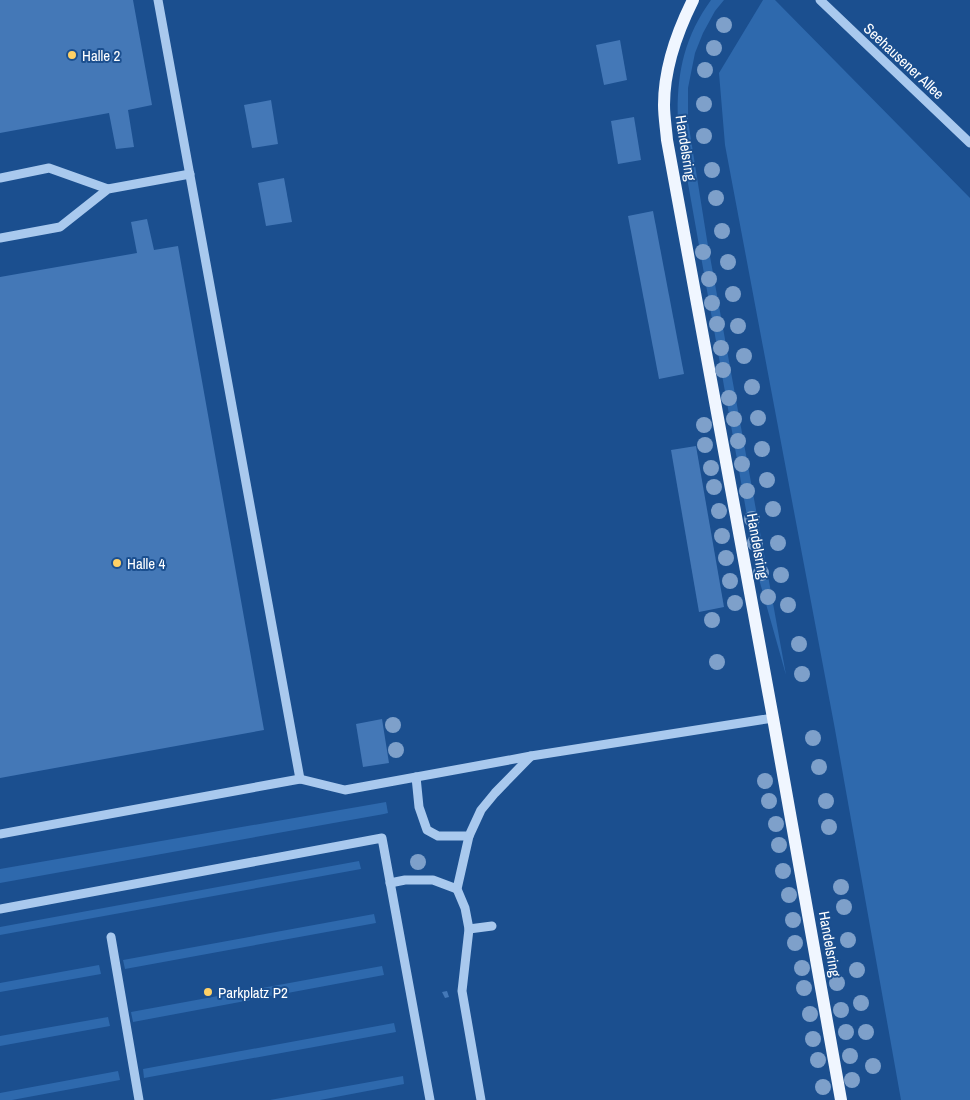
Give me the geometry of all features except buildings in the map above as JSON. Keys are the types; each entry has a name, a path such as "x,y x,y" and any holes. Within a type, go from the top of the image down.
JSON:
{"main road":[{"name":"Handelsring","path":"693,0 676,40 668,69 664,105 667,140 774,718 841,1100"}],"street":[{"path":"158,0 300,779"},
{"name":"Seehausener Allee","path":"820,0 970,143"},
{"path":"0,178 50,168 108,189"},
{"path":"0,238 60,227 108,189 190,174"},
{"path":"0,834 300,779 345,790 531,756 774,718"},
{"path":"481,1100 462,991 469,929 465,908 457,889 469,836 481,810 531,756"},
{"path":"416,777 419,807 427,830 438,836 469,836"},
{"path":"0,909 382,838 430,1100"},
{"path":"390,884 405,880 433,880 457,889"},
{"path":"469,929 492,926"},
{"path":"111,936 139,1100"}],"shaded area":[{"path":"711,0 724,0 715,11 695,53 688,88 688,121 707,240 786,675 757,572 678,127 678,93 687,45 701,15"},
{"path":"763,0 775,0 970,198 970,1100 901,1100 834,724 725,145 719,73"},
{"path":"386,802 388,813 384,814 0,883 0,869"},
{"path":"359,861 361,869 0,935 0,927"},
{"path":"374,914 376,923 125,969 123,960"},
{"path":"99,965 101,974 0,992 0,983"},
{"path":"382,966 384,975 133,1022 131,1012"},
{"path":"108,1017 110,1026 0,1046 0,1036"},
{"path":"394,1023 396,1032 144,1078 143,1069"},
{"path":"118,1071 120,1080 12,1100 0,1100 0,1093"},
{"path":"403,1076 404,1084 320,1100 270,1100"}],"place":[{"name":"Halle 2","path":"72,55"},
{"name":"Halle 4","path":"117,563"},
{"name":"Parkplatz P2","path":"208,992"}]}
